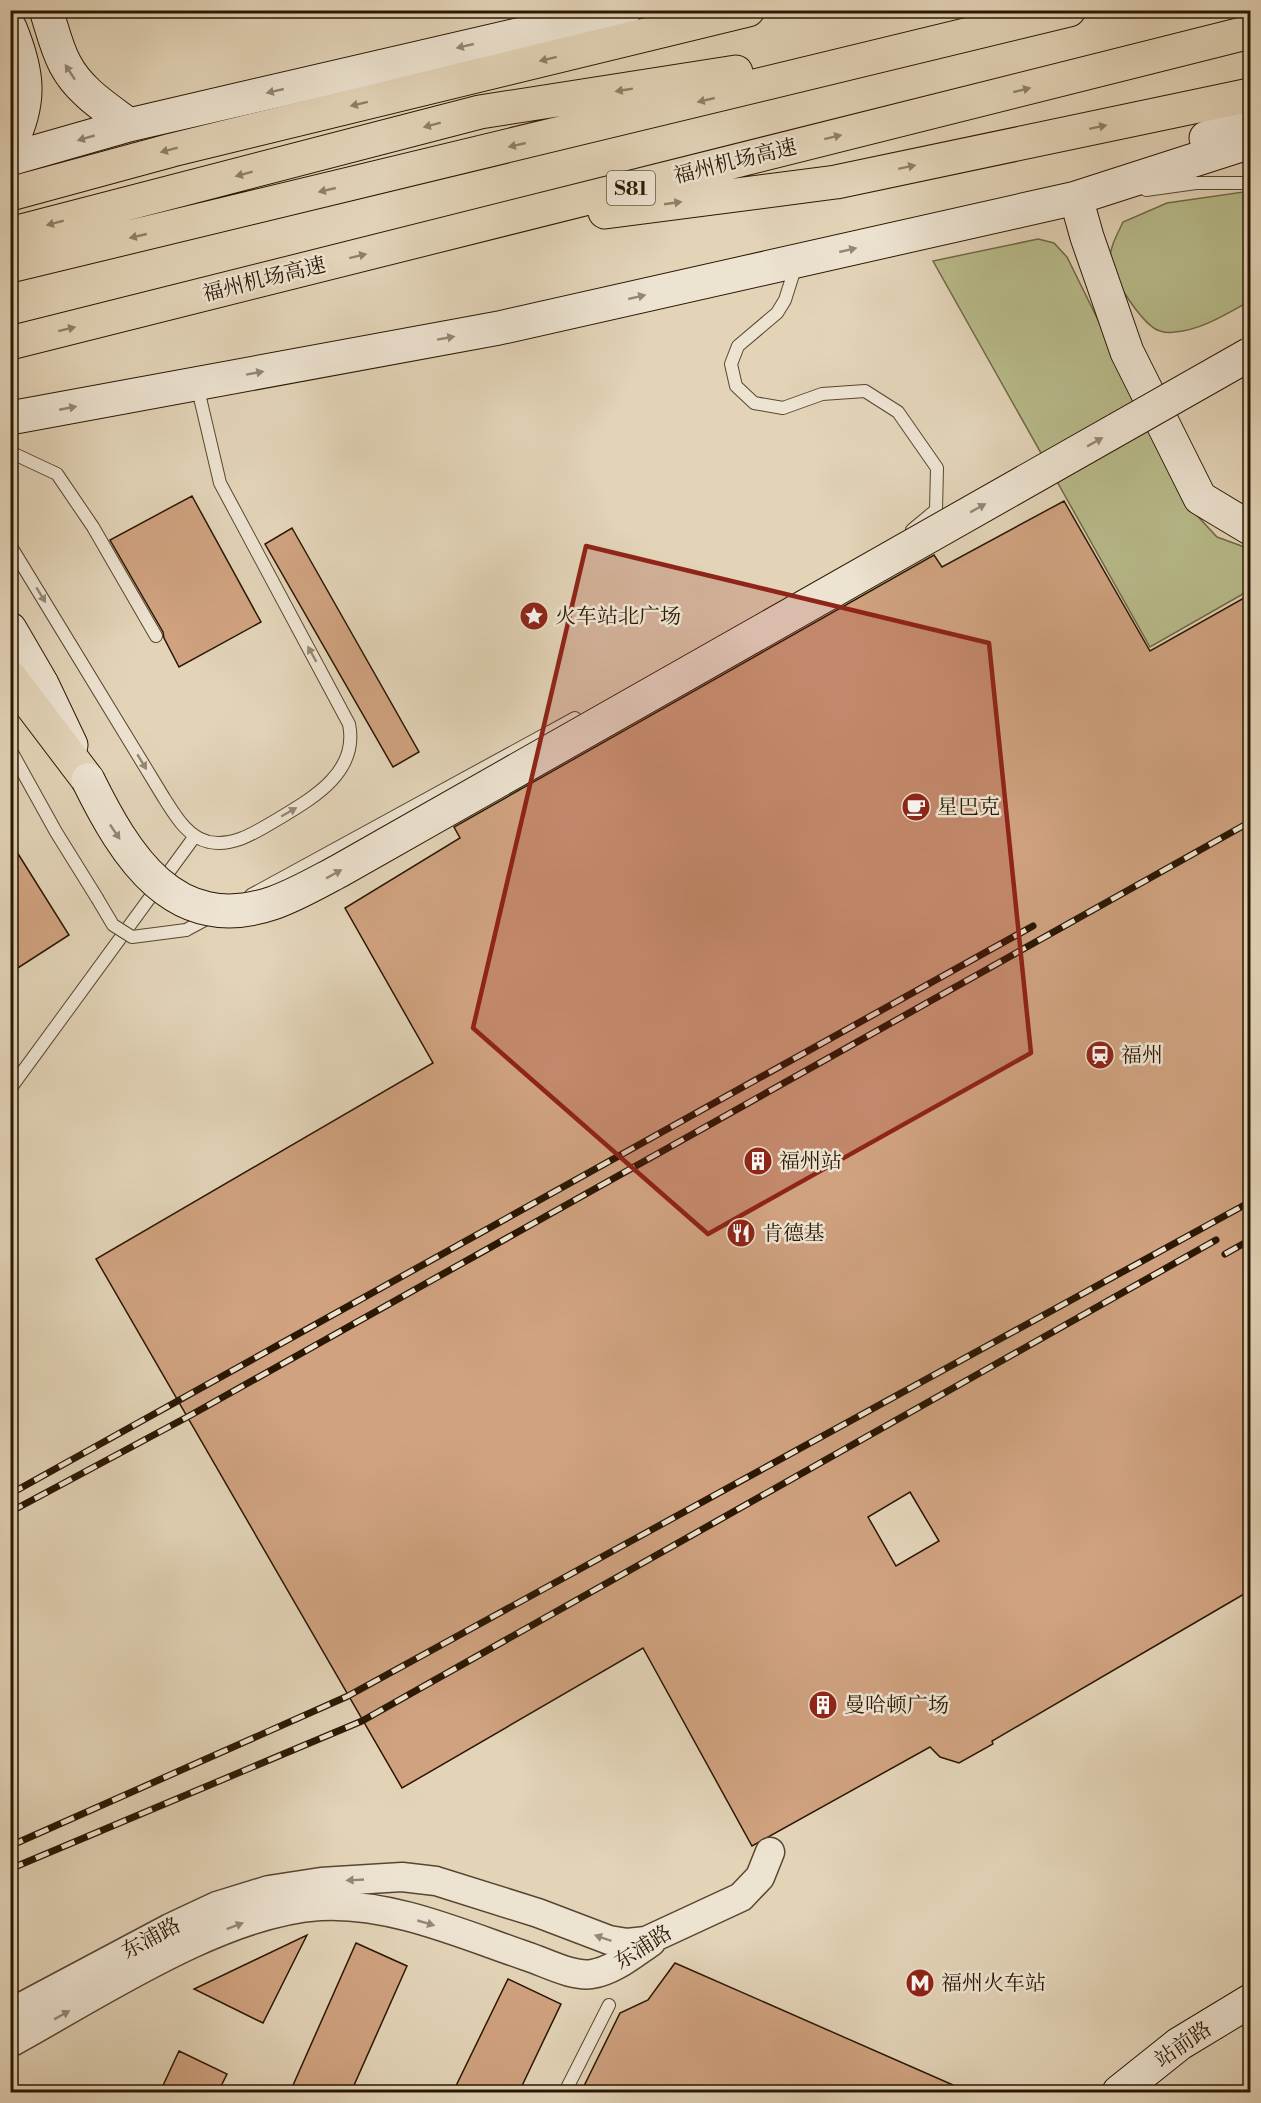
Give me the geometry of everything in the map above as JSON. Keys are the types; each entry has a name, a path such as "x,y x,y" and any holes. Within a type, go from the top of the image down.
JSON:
{"highway":[{"path":"10,194 172,150 748,10"},
{"path":"10,266 972,36 1069,10"},
{"name":"福州机场高速","path":"10,343 1251,32"},
{"path":"10,234 480,112 972,36"},
{"path":"449,233 836,182 1251,95"},
{"path":"10,677 88,780"}],"main road":[{"path":"46,10 63,61 75,79 90,96 129,125"},
{"path":"10,159 129,125 625,10"},
{"path":"10,28 22,58 27,86 24,107 10,145"},
{"path":"1076,198 1251,118"},
{"path":"10,418 499,328 1076,198 1251,142"},
{"path":"1076,198 1087,237 1127,352 1200,498 1251,528"},
{"path":"10,629 42,684 108,822 128,851 168,894 193,905 218,909 248,908 271,904 339,871 1251,354"},
{"name":"站前路","path":"1119,2092 1179,2044 1251,2001"}],"street":[{"path":"678,1925 741,1897 760,1877 770,1852"},
{"name":"东浦路","path":"10,2013 194,1916 240,1899 293,1885 402,1877 436,1881 619,1942 646,1941 678,1925"},
{"name":"东浦路","path":"10,2043 220,1932 257,1918 299,1909 340,1906 419,1920 587,1975 616,1965 678,1925"}],"lane":[{"path":"1076,198 1196,183 1251,183"},
{"path":"732,633 900,542 936,510 937,468 898,412 865,391 822,394 783,408 754,403 736,386 731,364 738,346 777,313 785,300 797,261"},
{"path":"10,545 164,798 188,831 195,836 219,843 247,837 315,797 341,768 352,738 345,712 220,483 197,383"},
{"path":"10,452 57,474 93,527 156,636"},
{"path":"10,749 56,832 113,925 132,937 186,930 585,713"},
{"path":"10,1089 195,836"},
{"path":"565,2092 609,2005"}],"highlighted area":[{"path":"586,546 989,643 1031,1053 708,1234 473,1028"}],"green space":[{"path":"1250,191 1250,301 1214,321 1184,331 1169,332 1153,328 1129,300 1116,278 1110,261 1114,241 1123,222 1167,203"},
{"path":"1038,239 1054,243 1067,257 1191,509 1217,537 1250,549 1250,590 1150,647 933,261"}],"building":[{"path":"192,496 261,622 179,667 163,632 110,540"},
{"name":"福州站","path":"1064,501 1150,651 1251,594 1251,1590 992,1741 993,1744 959,1763 940,1757 930,1747 752,1846 643,1648 402,1788 96,1259 433,1063 345,908 460,838 454,827 934,555 942,567","holes":["910,1492 939,1541 896,1566 868,1517"]},
{"path":"292,528 419,752 393,767 265,544"},
{"path":"10,841 69,935 10,973"},
{"path":"307,1935 263,2023 194,1989"},
{"path":"356,1943 407,1966 351,2092 290,2092"},
{"path":"675,1963 969,2092 581,2092 620,2013 648,2000"},
{"path":"508,1979 561,2004 519,2092 453,2092"},
{"path":"179,2051 227,2074 218,2092 160,2092"}],"railway":[{"path":"10,1512 191,1415 1250,822"},
{"path":"10,1494 1033,926"},
{"path":"10,1846 348,1696 1250,1202"},
{"path":"10,1869 362,1721 1216,1240"},
{"path":"1225,1254 1250,1240"}],"place":[{"name":"火车站北广场","path":"534,616"},
{"name":"星巴克","path":"916,807"},
{"name":"福州","path":"1100,1055"},
{"name":"福州站","path":"758,1161"},
{"name":"肯德基","path":"741,1233"},
{"name":"曼哈顿广场","path":"823,1705"},
{"name":"福州火车站","path":"920,1983"}]}
